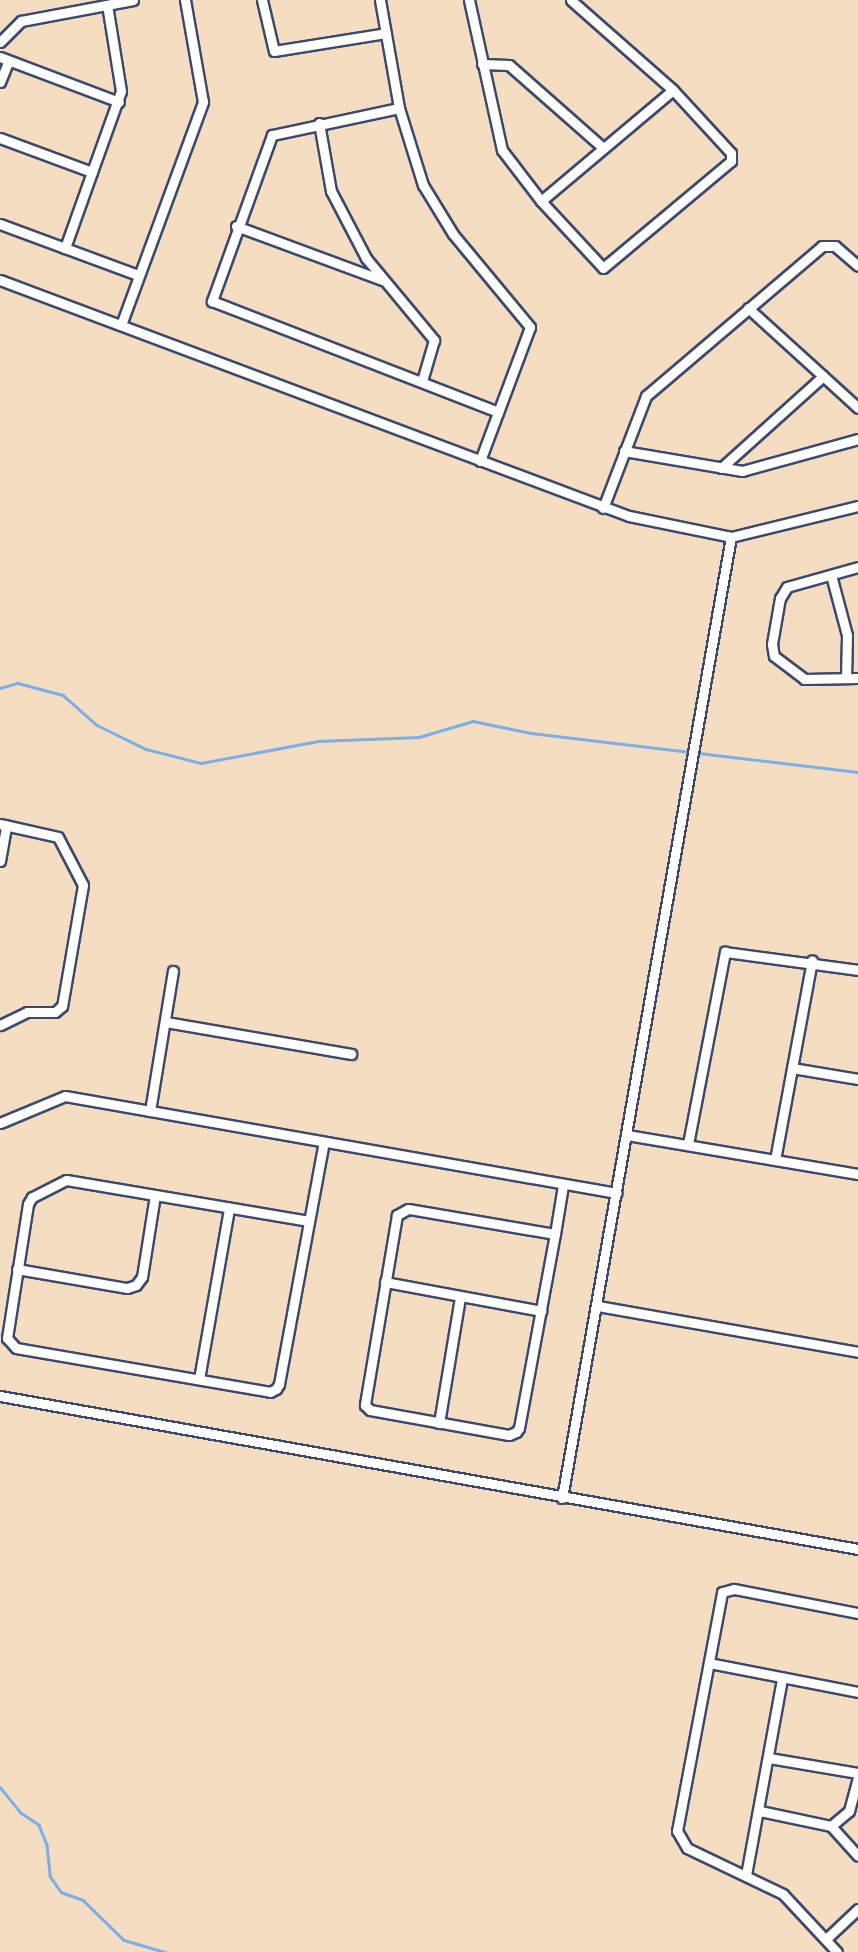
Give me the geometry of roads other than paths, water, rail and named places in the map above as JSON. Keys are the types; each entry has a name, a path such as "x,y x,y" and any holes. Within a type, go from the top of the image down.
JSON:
{"street":[{"path":"0,42 21,21 134,0"},
{"path":"121,325 202,102 185,0"},
{"path":"261,0 274,51 386,33"},
{"path":"380,0 399,108 413,162 444,221 528,322 530,332 480,461"},
{"path":"469,0 496,136 541,201 598,267 609,267 731,160 731,153 719,136 673,90 571,0"},
{"path":"65,248 119,102 121,83 107,5"},
{"path":"0,82 4,59 119,102"},
{"path":"482,64 509,65 603,148"},
{"path":"541,201 673,90"},
{"path":"399,108 278,131 269,139 236,226 214,304 498,412"},
{"path":"319,123 333,195 366,258 434,340 422,381"},
{"path":"0,138 92,172"},
{"path":"0,224 138,275"},
{"path":"236,226 386,282"},
{"path":"603,508 646,396 822,246 835,246 858,267"},
{"path":"0,280 603,508 732,537 858,506"},
{"path":"748,308 858,408"},
{"path":"721,468 823,376"},
{"path":"624,451 721,468 754,469 858,439"},
{"path":"562,1498 732,537"},
{"path":"858,567 782,591 772,651 804,679 858,678"},
{"path":"831,575 847,635 846,678"},
{"path":"0,861 3,825 58,837 83,885 62,1006 55,1012 27,1012 0,1025"},
{"path":"688,1144 721,956 730,949 812,960 858,970"},
{"path":"775,1160 812,960"},
{"path":"150,1111 173,971"},
{"path":"166,1022 351,1054"},
{"path":"792,1068 858,1079"},
{"path":"0,1123 58,1096 617,1193"},
{"path":"627,1135 858,1174"},
{"path":"309,1221 75,1179 32,1197 6,1331 10,1344 270,1392 276,1389 309,1221 324,1142"},
{"path":"555,1234 402,1211 397,1215 365,1405 370,1410 439,1423 509,1435 516,1432 541,1311 564,1185"},
{"path":"17,1269 127,1288 136,1285 142,1277 155,1195"},
{"path":"199,1379 229,1208"},
{"path":"385,1282 541,1311"},
{"path":"439,1423 460,1297"},
{"path":"598,1306 858,1352"},
{"path":"0,1396 858,1549"},
{"path":"837,1952 783,1895 679,1841 719,1600 727,1590 858,1613"},
{"path":"709,1663 858,1692"},
{"path":"746,1875 760,1811 782,1678"},
{"path":"769,1758 858,1775 849,1811 831,1826"},
{"path":"760,1811 831,1826 858,1856"},
{"path":"826,1939 858,1909"}],"waterway":[{"path":"0,688 18,683 63,695 97,725 146,749 201,763 318,741 419,737 473,721 531,733 858,772"},
{"path":"0,1787 20,1812 39,1825 47,1845 50,1876 61,1892 83,1900 124,1940 165,1952"}]}
